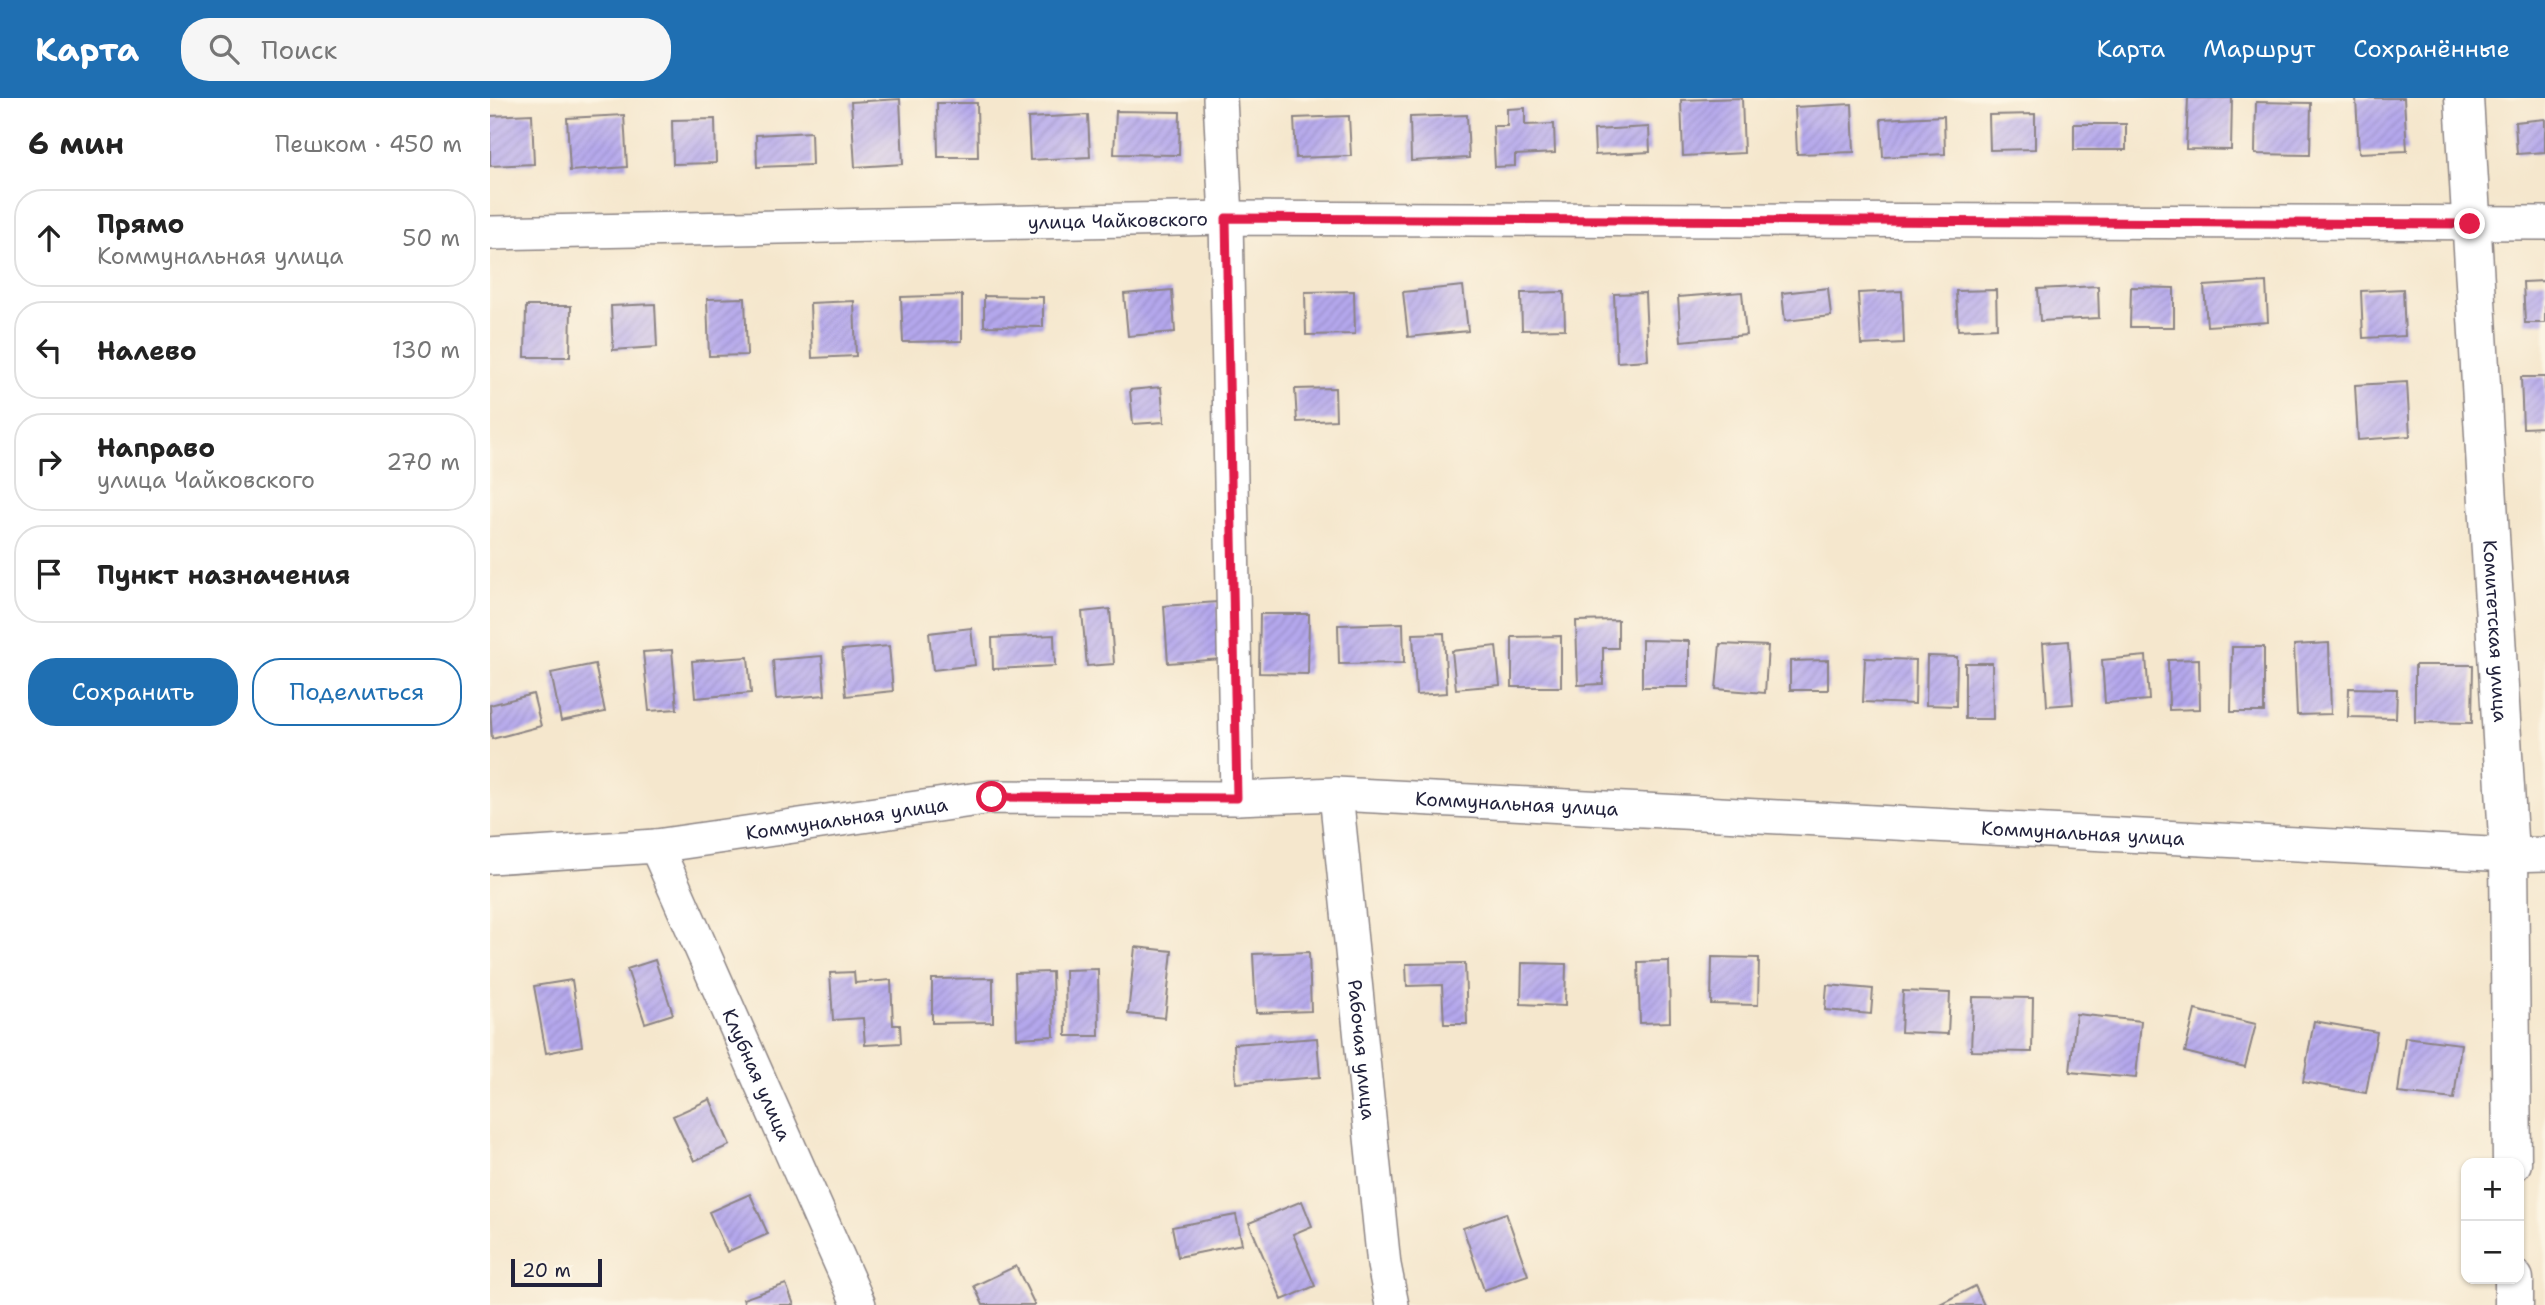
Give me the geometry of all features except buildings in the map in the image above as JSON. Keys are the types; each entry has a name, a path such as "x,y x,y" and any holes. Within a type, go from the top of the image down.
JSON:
{"street":[{"path":"1220,98 1226,218 1237,798"},
{"name":"Комитетская улица","path":"2464,98 2470,224 2527,854 2512,1158"},
{"name":"улица Чайковского","path":"490,233 1226,218 2545,223"},
{"name":"Коммунальная улица","path":"490,857 656,846 992,797 1237,798 1336,794 2527,854"},
{"name":"Рабочая улица","path":"1336,794 1384,1265 1392,1305"},
{"name":"Клубная улица","path":"656,846 859,1305"},
{"path":"2514,1284 2514,1305"}],"route":[{"path":"992,797 1237,798 1226,218 2470,224"}]}
